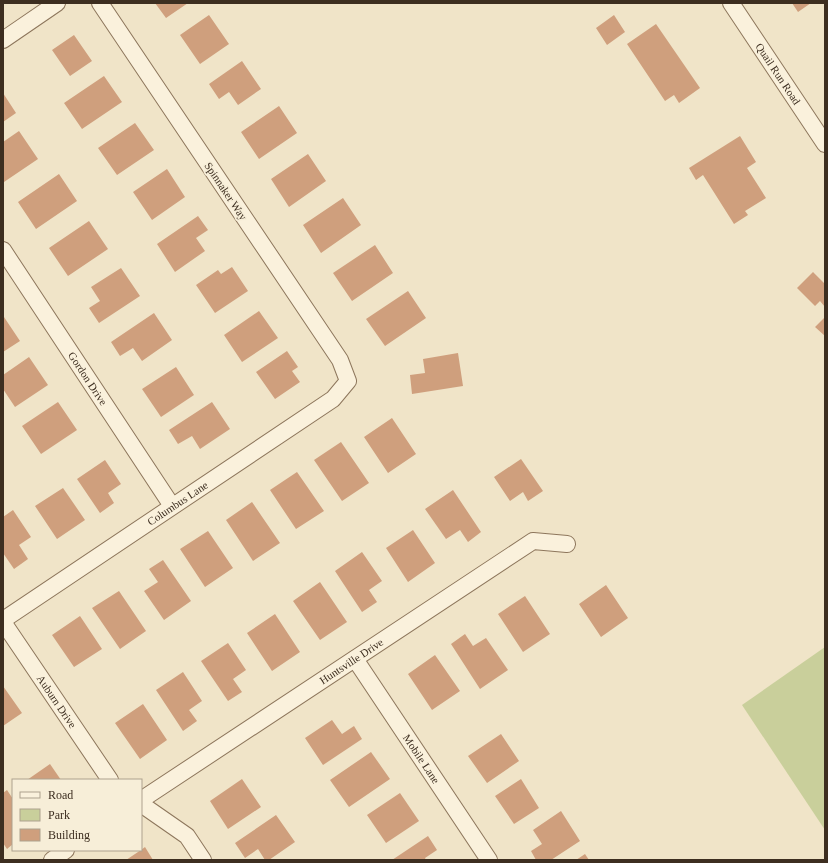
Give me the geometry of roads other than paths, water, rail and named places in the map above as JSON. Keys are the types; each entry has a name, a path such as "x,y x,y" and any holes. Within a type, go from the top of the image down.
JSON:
{"street":[{"path":"3,40 57,3"},
{"name":"Spinnaker Way","path":"100,3 340,360 348,381"},
{"name":"Quail Run Road","path":"731,3 825,144"},
{"name":"Gordon Drive","path":"3,250 172,506"},
{"name":"Columbus Lane","path":"3,621 333,399 348,381"},
{"name":"Huntsville Drive","path":"142,799 532,541 567,544"},
{"name":"Auburn Drive","path":"3,621 109,779"},
{"name":"Mobile Lane","path":"355,658 488,860"},
{"path":"142,805 187,836 203,860"},
{"path":"52,860 65,851"}]}
